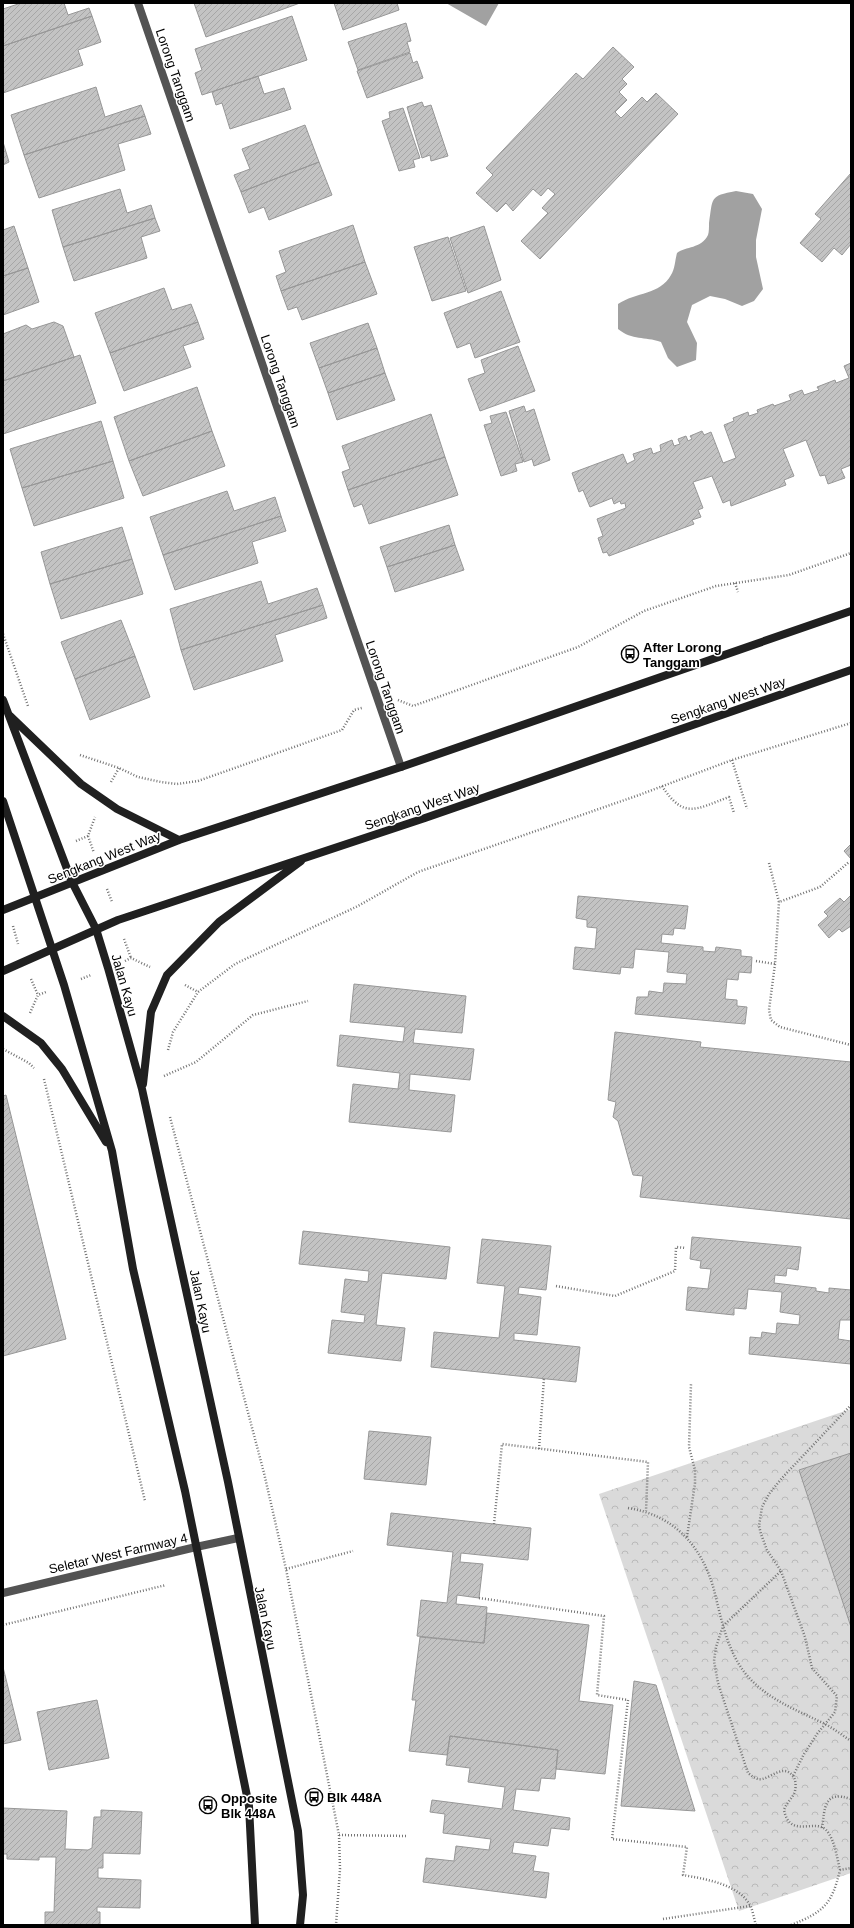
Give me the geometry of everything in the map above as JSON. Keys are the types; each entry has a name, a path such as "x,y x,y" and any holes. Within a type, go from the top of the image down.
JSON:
{"main road":[{"name":"Sengkang West Way","path":"3,910 178,840 401,767 851,611"},
{"name":"Sengkang West Way","path":"3,971 118,920 425,818 851,670"},
{"name":"Jalan Kayu","path":"3,700 72,882 96,929 142,1089 179,1254 298,1831 303,1895 300,1925"},
{"path":"9,714 81,784 118,809 178,840"},
{"path":"3,801 64,985 112,1151 133,1269 185,1492 250,1806 255,1925"},
{"path":"142,1089 151,1012 167,975 219,922 306,857"},
{"path":"3,1016 42,1044 62,1069 112,1151"}],"street":[{"name":"Lorong Tanggam","path":"138,3 401,767"},
{"name":"Seletar West Farmway 4","path":"3,1592 238,1538"}],"path":[{"path":"76,754 119,768 138,777 177,784 198,781 342,730 354,710 392,697 413,706 578,647 644,611 716,586 789,575 851,553"},
{"path":"735,583 738,592"},
{"path":"3,634 28,705 33,711"},
{"path":"166,1055 173,1032 198,992 235,964 358,906 418,872 732,760 851,723"},
{"path":"732,760 747,809"},
{"path":"662,786 671,800 686,809 696,810 729,797 734,813"},
{"path":"88,836 131,958"},
{"path":"779,902 820,887 849,862"},
{"path":"769,863 779,902 776,964 769,1010 771,1020 780,1027 851,1045"},
{"path":"756,961 776,964"},
{"path":"162,1070 159,1078 196,1062 253,1015 308,1001"},
{"path":"3,1049 29,1063 39,1073"},
{"path":"44,1078 145,1501"},
{"path":"169,1116 264,1473 286,1569 339,1835 340,1869 336,1925"},
{"path":"556,1286 615,1296 675,1271 676,1247 686,1248"},
{"path":"539,1449 544,1378"},
{"path":"687,1537 695,1483 695,1470 689,1447 691,1384"},
{"path":"793,1776 804,1754 835,1712 837,1696 812,1668 808,1658 806,1637 781,1571 767,1550 759,1526 762,1507 769,1494 782,1478 851,1405"},
{"path":"494,1524 502,1444 648,1462 646,1511"},
{"path":"628,1508 646,1511 665,1520 687,1537 704,1563 714,1589 723,1626 744,1672 759,1689 779,1702 825,1724 851,1741"},
{"path":"286,1569 353,1551"},
{"path":"781,1571 723,1626 714,1661 718,1683 748,1773 754,1778 762,1779 783,1770 788,1771 796,1782 796,1789 784,1810 787,1819 792,1824 802,1828 822,1828 827,1831 836,1853 840,1870 836,1888 825,1907 810,1918 791,1925"},
{"path":"3,1625 166,1585"},
{"path":"479,1598 604,1616 597,1695 628,1700 612,1839 687,1848 683,1875 712,1881 737,1891 750,1906 756,1925"},
{"path":"822,1828 826,1803 830,1798 838,1795 851,1799"},
{"path":"339,1835 406,1836"},
{"path":"840,1870 851,1868"},
{"path":"663,1919 750,1906"}],"green space":[{"path":"851,1409 851,1873 739,1911 599,1494"}],"shaded area":[{"path":"446,3 499,3 486,26"},
{"path":"736,191 753,194 762,209 756,240 756,257 763,289 754,301 742,306 725,299 710,296 692,305 687,322 697,343 696,360 677,367 668,358 661,342 634,337 623,333 618,329 618,304 661,286 671,275 677,253 705,240 709,231 711,208 714,200 721,195"}],"building":[{"path":"21,3 64,3 68,15 89,8 92,16 3,46 3,9"},
{"path":"194,3 300,3 206,37"},
{"path":"334,3 397,3 399,10 343,30"},
{"path":"92,16 101,42 78,50 83,65 3,93 3,46"},
{"path":"292,16 307,60 202,95 195,73 202,70 195,49"},
{"path":"406,23 411,41 407,42 410,52 358,70 348,42"},
{"path":"613,47 634,67 622,79 627,84 619,92 627,100 615,112 621,118 642,97 647,102 656,93 678,114 540,259 521,241 548,213 542,208 555,194 548,188 541,196 533,189 513,211 506,203 497,212 476,193 493,175 486,168 576,73 583,79"},
{"path":"410,53 413,63 417,61 423,78 367,98 357,71"},
{"path":"258,76 264,94 284,88 291,109 230,129 222,103 216,105 212,92"},
{"path":"96,87 105,117 141,105 145,116 24,155 11,115"},
{"path":"422,102 424,107 431,105 448,156 431,161 430,155 422,158 407,107"},
{"path":"403,108 420,158 413,160 415,167 399,171 382,121 390,118 389,112"},
{"path":"145,116 151,134 118,144 125,170 39,198 24,155"},
{"path":"305,125 319,162 241,192 234,175 250,169 242,149"},
{"path":"3,142 9,162 3,165"},
{"path":"319,162 332,195 269,220 264,207 249,213 241,192"},
{"path":"851,173 851,244 842,255 834,248 822,262 800,243 821,219 815,214"},
{"path":"120,189 127,213 151,205 155,218 63,247 52,210"},
{"path":"155,218 160,231 141,237 147,258 74,281 63,247"},
{"path":"353,225 365,262 281,291 276,276 286,272 279,251"},
{"path":"14,226 28,268 3,276 3,230"},
{"path":"484,226 501,280 468,293 450,238"},
{"path":"448,237 466,291 432,301 414,247"},
{"path":"365,262 377,294 302,320 297,307 288,310 281,291"},
{"path":"28,268 39,302 3,315 3,276"},
{"path":"164,288 172,310 191,304 198,322 110,353 95,313"},
{"path":"501,291 520,342 475,358 470,343 457,348 444,313"},
{"path":"54,322 63,326 74,357 3,381 3,334 26,325 32,329"},
{"path":"198,322 204,339 183,346 191,367 124,391 110,353"},
{"path":"368,323 377,348 319,368 310,343"},
{"path":"518,346 535,391 480,411 468,379 485,373 481,360"},
{"path":"377,348 385,373 328,393 319,368"},
{"path":"80,355 96,403 3,434 3,381"},
{"path":"851,363 851,465 841,469 845,478 828,484 825,475 820,476 806,440 783,449 794,476 784,480 786,485 731,506 730,500 723,503 712,476 693,482 703,508 698,510 701,517 692,520 694,524 609,556 607,552 603,553 598,538 603,536 597,519 626,508 625,503 621,504 620,501 614,504 612,498 590,507 583,490 579,492 572,473 623,454 627,464 635,460 633,454 651,448 653,454 661,451 660,445 672,440 674,446 680,444 678,439 686,436 688,441 692,439 690,436 702,431 704,435 711,432 723,463 736,458 724,425 734,421 733,418 748,412 749,416 758,413 757,410 773,404 774,406 791,400 789,395 802,390 804,395 819,390 817,387 835,380 836,383 849,378 844,366"},
{"path":"385,373 395,400 337,420 328,393"},
{"path":"197,387 212,431 129,461 114,417"},
{"path":"524,406 526,412 534,409 550,460 534,466 532,459 524,462 509,411"},
{"path":"506,412 523,462 515,464 517,471 501,476 484,425 492,423 490,416"},
{"path":"431,414 445,457 348,490 342,472 350,469 342,446"},
{"path":"101,421 113,461 22,488 10,449"},
{"path":"212,431 225,466 143,496 129,461"},
{"path":"445,457 458,495 369,524 362,504 354,507 348,490"},
{"path":"113,461 124,498 34,526 22,488"},
{"path":"227,491 234,511 275,497 281,516 163,555 150,517"},
{"path":"281,516 286,531 252,542 258,563 175,590 163,555"},
{"path":"449,525 455,545 387,567 380,547"},
{"path":"122,527 132,559 50,584 41,552"},
{"path":"455,545 464,570 395,592 387,567"},
{"path":"132,559 143,594 61,619 50,584"},
{"path":"261,581 268,604 317,588 323,605 181,650 170,609"},
{"path":"323,605 327,618 275,635 283,661 194,690 181,650"},
{"path":"121,620 135,656 75,679 61,642"},
{"path":"135,656 150,697 90,720 75,679"},
{"path":"851,844 851,859 844,851"},
{"path":"851,895 851,926 842,932 839,929 829,938 818,925 828,916 824,912 840,898 844,902"},
{"path":"578,896 688,906 685,929 674,928 673,935 662,934 661,943 703,947 703,951 715,952 716,947 741,950 741,956 752,957 751,973 739,972 738,980 727,979 725,999 737,1000 737,1006 747,1007 745,1024 635,1014 637,997 648,997 649,991 663,993 664,983 686,984 687,974 667,972 669,952 635,949 633,968 621,967 620,974 573,969 575,947 595,949 597,928 587,927 587,920 576,918"},
{"path":"354,984 466,996 462,1033 415,1029 413,1043 474,1049 470,1080 410,1074 409,1090 455,1095 451,1132 349,1122 353,1084 398,1089 400,1073 337,1066 340,1035 403,1042 405,1027 350,1022"},
{"path":"615,1032 701,1042 700,1047 851,1062 851,1219 640,1197 643,1176 633,1175 618,1121 613,1117 616,1102 608,1100"},
{"path":"6,1095 66,1339 3,1356 3,1096"},
{"path":"303,1231 450,1247 446,1279 382,1273 376,1325 405,1328 401,1361 328,1353 332,1320 364,1323 365,1315 341,1312 345,1279 368,1282 369,1271 299,1264"},
{"path":"692,1237 801,1247 798,1270 787,1268 786,1276 775,1275 774,1283 816,1288 816,1291 829,1293 829,1288 851,1290 851,1320 840,1320 838,1339 851,1341 851,1364 749,1354 750,1337 761,1338 762,1332 776,1334 777,1323 799,1325 800,1315 780,1312 782,1292 748,1289 746,1309 734,1308 734,1315 686,1310 688,1287 708,1289 711,1269 700,1268 701,1261 690,1259"},
{"path":"482,1239 551,1246 546,1290 519,1287 518,1294 541,1297 537,1335 514,1333 514,1340 580,1347 576,1382 431,1367 434,1332 499,1338 505,1286 477,1283"},
{"path":"369,1431 431,1437 426,1485 364,1479"},
{"path":"851,1453 851,1627 799,1470"},
{"path":"391,1513 531,1528 528,1560 461,1553 460,1562 483,1564 479,1598 457,1595 456,1604 487,1607 484,1643 417,1636 421,1600 447,1603 453,1552 387,1545"},
{"path":"487,1613 589,1625 579,1701 613,1705 605,1774 556,1769 558,1750 450,1736 447,1755 409,1751 416,1700 412,1700 420,1637 484,1643"},
{"path":"3,1667 21,1740 3,1744"},
{"path":"634,1681 656,1685 695,1811 621,1806"},
{"path":"97,1700 109,1758 49,1770 37,1712"},
{"path":"450,1736 558,1750 555,1779 541,1778 539,1791 516,1789 513,1810 570,1818 569,1830 551,1828 548,1846 514,1842 512,1853 536,1856 533,1871 549,1873 546,1898 423,1882 426,1858 454,1861 456,1846 489,1850 491,1839 443,1833 445,1814 430,1812 432,1800 502,1809 505,1787 468,1782 470,1768 446,1765"},
{"path":"3,1808 67,1811 65,1849 88,1850 92,1848 94,1817 101,1817 101,1810 142,1812 140,1854 103,1853 103,1868 98,1868 98,1878 141,1880 140,1908 97,1907 97,1912 100,1912 100,1925 45,1925 45,1912 54,1912 56,1857 39,1857 39,1860 7,1859 7,1854 3,1854"}],"place":[{"name":"After Lorong Tanggam","path":"630,654"},
{"name":"Blk 448A","path":"314,1797"},
{"name":"Opposite Blk 448A","path":"208,1805"}]}
